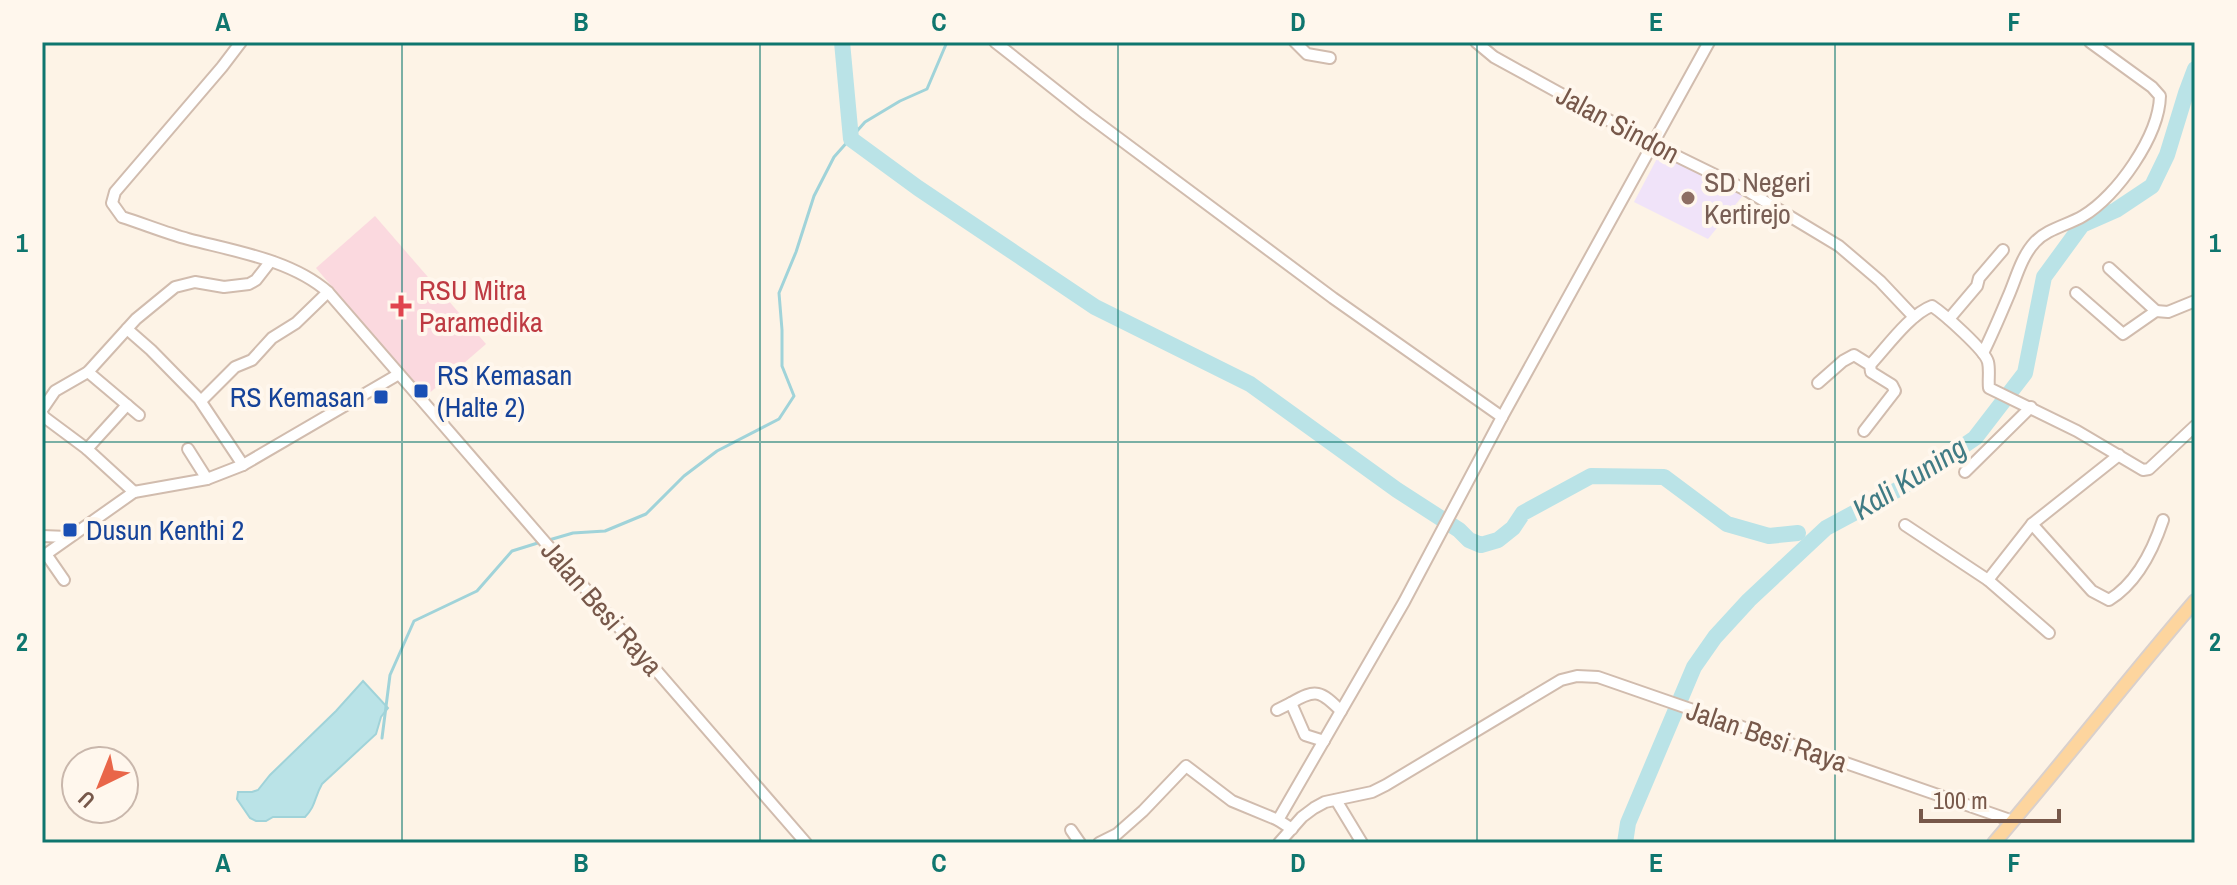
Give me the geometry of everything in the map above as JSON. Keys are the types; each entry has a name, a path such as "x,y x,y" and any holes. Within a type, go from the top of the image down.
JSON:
{"main road":[{"path":"1994,843 2195,601"}],"street":[{"name":"Jalan Besi Raya","path":"241,42 182,116 124,180 115,192 112,203 122,217 301,273 328,292 806,843"},
{"path":"995,42 1086,114 1321,289 1502,417"},
{"path":"1295,42 1307,54 1330,58"},
{"name":"Jalan Sindon","path":"1476,42 1494,57 1652,144 1746,190 1839,246 1880,281 1914,317"},
{"path":"1278,820 1419,576 1502,417 1709,42"},
{"path":"1983,353 2023,259 2036,240 2084,216 2117,187 2139,157 2160,110 2160,96 2152,87 2090,42"},
{"path":"1949,319 2003,250"},
{"path":"134,492 87,449 44,417 42,411 62,386 88,372 127,329 175,287 195,282 224,287 249,284 270,262"},
{"path":"2109,268 2156,311 2168,312 2195,301"},
{"path":"201,401 235,367 252,360 272,338 296,323 328,292"},
{"path":"2076,293 2123,334 2156,311"},
{"path":"1870,365 1914,317 1932,306 1983,353 1989,364 1989,388 2143,470 2149,469 2195,426"},
{"path":"127,329 201,401 243,465"},
{"path":"1818,383 1851,355 1857,355 1870,365 1871,372 1892,385 1895,391 1864,431"},
{"path":"88,372 139,415"},
{"path":"64,580 44,555 134,492 207,479 243,465 399,374"},
{"path":"87,449 127,405"},
{"path":"1965,472 2027,406"},
{"path":"188,449 207,479"},
{"path":"1988,580 2032,524 2119,455"},
{"path":"2032,524 2092,591 2109,600 2147,559 2163,520"},
{"path":"1905,525 1988,580 2049,633"},
{"path":"42,536 68,537"},
{"name":"Jalan Besi Raya","path":"1279,843 1314,808 1372,792 1386,785 1561,680 1577,676 1598,677 2013,821"},
{"path":"1277,710 1306,694 1319,693 1341,711"},
{"path":"1291,703 1305,735 1324,741"},
{"path":"1099,843 1117,834 1143,811 1186,766 1232,801 1292,829"},
{"path":"1336,800 1362,843"},
{"path":"1071,830 1080,843"}],"shaded area":[{"name":"SD Negeri Kertirejo","path":"1661,151 1744,194 1708,239 1634,202"},
{"name":"RSU Mitra Paramedika","path":"375,216 486,344 426,396 316,268"}],"water":[{"path":"363,681 388,708 381,717 376,734 322,784 305,817 273,817 266,821 250,818 237,799 238,792 258,790"}],"waterway":[{"path":"842,42 851,139 1095,307 1250,384 1469,540 1481,545 1498,540 1513,528 1523,513 1591,476 1664,477 1727,524 1769,536 1798,533"},
{"path":"549,540 573,533 605,531 646,514 684,476 717,451 779,419 794,396 782,366 779,293 814,196 834,157 865,122 927,89 947,42"},
{"name":"Kali Kuning","path":"1625,843 1628,823 1694,667 1715,637 1749,600 1826,528 1908,484 1975,438 2025,373 2044,277 2082,225 2116,210 2152,186 2167,155 2195,69"},
{"path":"382,738 390,675 414,621 477,591 512,551 541,542"}],"place":[{"name":"SD Negeri Kertirejo","path":"1688,198"},
{"name":"RSU Mitra Paramedika","path":"401,306"},
{"name":"RS Kemasan (Halte 2)","path":"421,391"},
{"name":"RS Kemasan","path":"381,397"},
{"name":"Dusun Kenthi 2","path":"70,530"}]}
